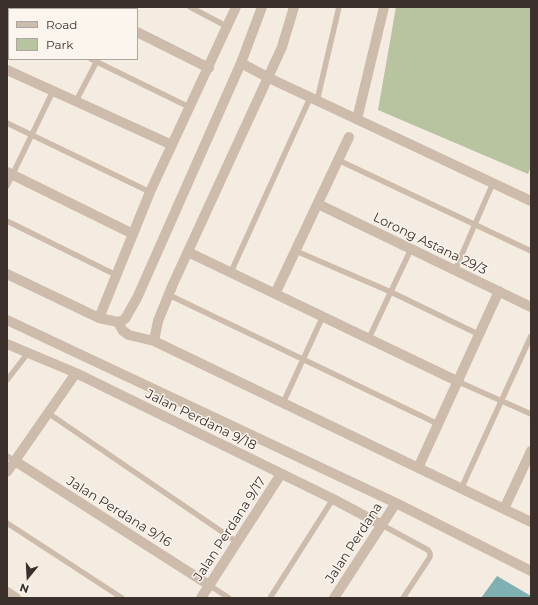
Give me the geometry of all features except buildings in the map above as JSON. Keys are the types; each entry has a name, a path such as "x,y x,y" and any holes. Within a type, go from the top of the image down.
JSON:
{"street":[{"path":"99,318 150,192 209,68 236,7"},
{"path":"7,274 99,318 118,322 125,319 137,298 241,63 262,7"},
{"path":"154,342 158,320 269,78 282,47 294,7"},
{"path":"357,119 384,7"},
{"path":"138,32 209,68"},
{"path":"241,63 269,78 531,201"},
{"path":"7,70 172,145"},
{"path":"275,294 349,137"},
{"path":"10,173 133,234"},
{"name":"Lorong Astana 29/3","path":"318,204 531,307"},
{"path":"188,252 459,382"},
{"path":"418,468 459,382 499,291"},
{"path":"7,320 396,503 531,571"},
{"path":"118,322 123,331 129,336 154,342 531,522"},
{"name":"Jalan Perdana 9/18","path":"7,344 76,373 333,499 382,525"},
{"path":"7,472 11,458 48,414 76,373"},
{"path":"504,509 531,451"},
{"name":"Jalan Perdana 9/16","path":"11,458 209,585"},
{"name":"Jalan Perdana 9/17","path":"201,598 281,474"},
{"name":"Jalan Perdana","path":"334,598 396,503"},
{"path":"7,592 16,598"}],"lane":[{"path":"190,7 228,27"},
{"path":"231,272 314,99 339,7"},
{"path":"76,101 96,60 190,107"},
{"path":"7,186 10,173 32,135 53,91"},
{"path":"7,123 150,192"},
{"path":"338,160 531,251"},
{"path":"455,270 493,183"},
{"path":"7,221 116,275"},
{"path":"369,338 411,249"},
{"path":"296,251 391,292 480,335"},
{"path":"169,295 438,424"},
{"path":"283,403 322,316"},
{"path":"461,489 531,336"},
{"path":"7,380 28,353"},
{"path":"459,382 531,414"},
{"path":"48,414 237,542"},
{"path":"270,598 333,499"},
{"path":"7,523 122,598"},
{"path":"382,525 428,550 430,553 430,557 403,598"},
{"path":"209,585 229,598"}],"green space":[{"path":"396,7 531,7 531,166 528,174 378,110"}],"water":[{"path":"497,576 531,596 531,598 481,598"}]}
